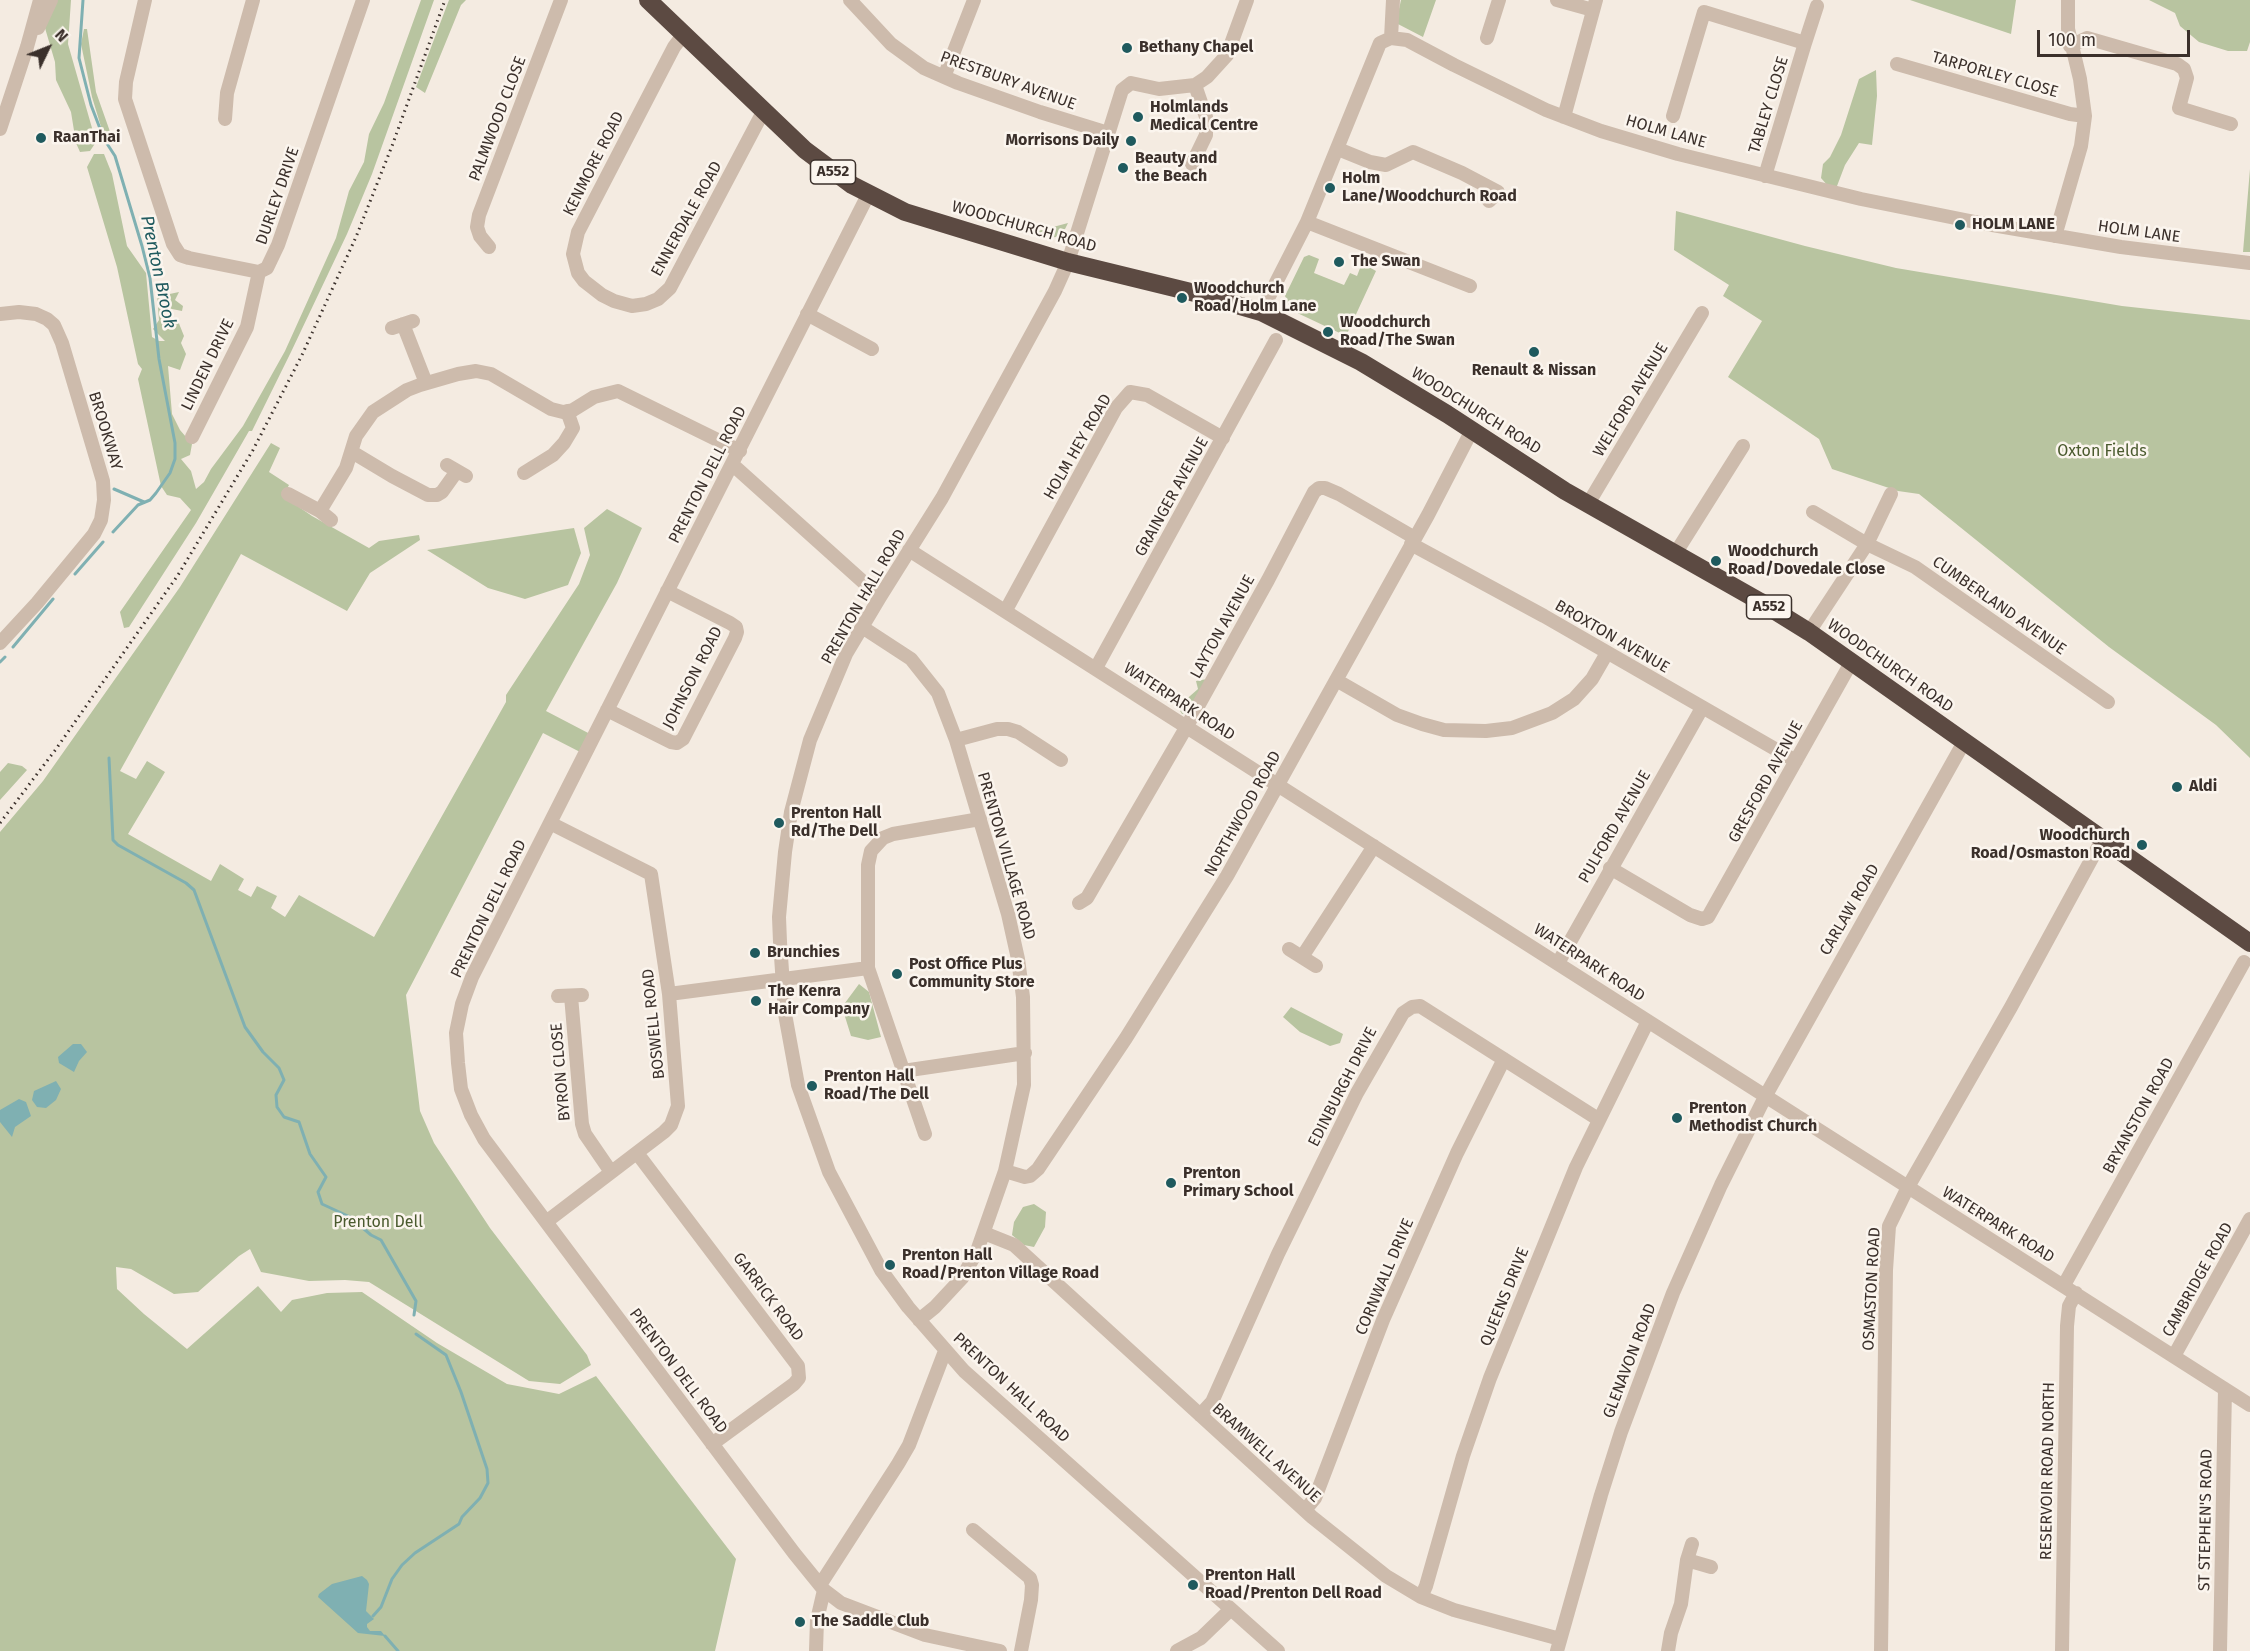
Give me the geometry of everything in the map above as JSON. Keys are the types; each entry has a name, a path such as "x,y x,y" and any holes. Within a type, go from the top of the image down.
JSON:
{"highway":[{"name":"WOODCHURCH ROAD","path":"648,0 804,150 852,185 905,212 1068,262 1199,294 1261,312 1361,362 1588,504 1760,601 1809,632 2250,944"}],"street":[{"path":"0,129 40,0"},
{"path":"27,47 51,0"},
{"path":"145,0 126,82 125,99 173,244 180,255 189,258 259,272"},
{"path":"225,118 227,93 253,0"},
{"name":"DURLEY DRIVE","path":"259,272 267,268 278,245 363,0"},
{"name":"PALMWOOD CLOSE","path":"489,247 480,236 477,227 479,215 561,0"},
{"name":"PRESTBURY AVENUE","path":"850,0 891,44 924,68 1040,112 1108,133"},
{"path":"944,77 974,0"},
{"path":"1192,166 1206,135 1206,117 1195,85 1227,55 1247,0"},
{"path":"1261,312 1307,222 1380,44 1391,38 1393,0"},
{"path":"1487,38 1499,0"},
{"path":"1557,0 1595,5 1564,117"},
{"path":"2055,236 2081,146 2085,116 2080,83 2070,46 2068,0"},
{"name":"TABLEY CLOSE","path":"1673,116 1706,6 1805,43"},
{"name":"TABLEY CLOSE","path":"1765,176 1817,6"},
{"name":"KENMORE ROAD","path":"614,302 597,292 578,273 573,254 574,243 649,92 683,35"},
{"name":"HOLM LANE","path":"1391,38 1407,40 1564,117 1601,131 1678,154 1765,176 1964,220 2121,247 2250,263"},
{"path":"2070,46 2087,38 2177,64 2184,69 2187,78 2174,106 2231,124"},
{"name":"TARPORLEY CLOSE","path":"1897,64 2070,114 2085,116"},
{"name":"PRENTON HALL ROAD","path":"1195,85 1159,89 1131,83 1122,90 1068,262 1038,325 942,498 846,654 810,740 791,812 779,917 784,1014 798,1085 829,1172 881,1270 918,1320 964,1371 1278,1651"},
{"name":"ENNERDALE ROAD","path":"614,302 632,306 646,304 657,299 670,288 763,112"},
{"path":"1338,149 1370,162 1386,165 1413,152 1462,172 1498,192 1489,201"},
{"name":"PRENTON DELL ROAD","path":"868,193 733,465 472,977 462,1004 456,1033 461,1089 484,1139 822,1588 841,1603 925,1635 1000,1651"},
{"path":"1307,222 1470,286"},
{"name":"LINDEN DRIVE","path":"192,437 247,327 259,272"},
{"name":"BROOKWAY","path":"0,314 19,312 36,314 54,325 62,343 103,481 104,500 101,520 94,534 37,603 0,643"},
{"name":"WELFORD AVENUE","path":"1588,504 1702,313"},
{"path":"807,314 872,350"},
{"path":"403,324 426,383"},
{"name":"GRAINGER AVENUE","path":"1096,668 1276,340"},
{"path":"288,494 325,515 346,468 356,436 373,412 407,390 476,371 490,374 551,409 573,410 594,397 618,391 740,451"},
{"name":"HOLM HEY ROAD","path":"1006,610 1116,408 1130,392 1148,395 1223,438"},
{"path":"524,473 543,470 564,443 573,428 567,411"},
{"name":"NORTHWOOD ROAD","path":"1005,1171 1025,1177 1038,1169 1174,962 1227,876 1278,785 1472,430"},
{"path":"1675,554 1743,446"},
{"path":"352,452 428,495 437,495 442,492 457,471"},
{"path":"733,465 880,597"},
{"name":"LAYTON AVENUE","path":"1078,903 1086,898 1187,726 1314,492 1319,488 1325,488 1339,494 1413,541"},
{"path":"1809,632 1868,544 1892,494"},
{"name":"CUMBERLAND AVENUE","path":"1813,512 1868,544 1915,567 2108,702"},
{"name":"BROXTON AVENUE","path":"1413,541 1796,760"},
{"name":"WATERPARK ROAD","path":"909,550 2250,1405"},
{"name":"JOHNSON ROAD","path":"607,710 671,742 683,739 735,639 736,627 667,591"},
{"name":"PRENTON VILLAGE ROAD","path":"862,627 912,659 938,693 956,740 1008,914 1018,959 1023,997 1024,1085 1005,1171 977,1251 962,1278 935,1307 918,1320"},
{"path":"1336,680 1397,715 1422,724 1444,729 1486,731 1512,728 1560,708 1574,699 1592,679 1607,653"},
{"name":"GRESFORD AVENUE","path":"1610,868 1690,915 1702,919 1708,917 1852,661"},
{"name":"PULFORD AVENUE","path":"1558,963 1702,708"},
{"path":"956,740 997,729 1008,729 1018,732 1052,759"},
{"name":"CARLAW ROAD","path":"1766,1095 1964,742"},
{"path":"925,1134 868,968 868,865 871,851 883,838 893,834 980,819"},
{"name":"BOSWELL ROAD","path":"546,1222 671,1125 678,1106 669,994 651,874 550,823"},
{"name":"OSMASTON ROAD","path":"1881,1651 1886,1269 1889,1226 1908,1187 2011,1007 2103,838"},
{"path":"1302,957 1374,846"},
{"path":"1289,949 1316,966"},
{"name":"BRYANSTON ROAD","path":"2070,1289 2244,962"},
{"path":"669,994 783,977 868,968"},
{"name":"BYRON CLOSE","path":"570,996 582,1124 585,1134 611,1172"},
{"name":"EDINBURGH DRIVE","path":"1200,1415 1212,1402 1278,1254 1357,1093 1402,1012 1420,1006 1598,1119"},
{"name":"QUEENS DRIVE","path":"1421,1597 1463,1456 1490,1378 1575,1167 1648,1021"},
{"path":"903,1071 1025,1053"},
{"name":"CORNWALL DRIVE","path":"1305,1510 1315,1498 1383,1320 1457,1153 1504,1059"},
{"name":"GLENAVON ROAD","path":"1558,1645 1621,1432 1669,1304 1720,1185 1766,1095"},
{"name":"GARRICK ROAD","path":"637,1153 798,1366 799,1378 794,1384 712,1444"},
{"name":"CAMBRIDGE ROAD","path":"2174,1356 2250,1219"},
{"name":"BRAMWELL AVENUE","path":"984,1233 1014,1245 1305,1510 1386,1576 1421,1597 1558,1645"},
{"name":"RESERVOIR ROAD NORTH","path":"2062,1651 2067,1326 2070,1289"},
{"path":"816,1651 817,1620 822,1588 909,1445 945,1351"},
{"name":"ST STEPHEN'S ROAD","path":"2220,1651 2225,1389"},
{"path":"973,1530 1030,1578 1031,1600 1021,1651"},
{"path":"1668,1651 1671,1633 1681,1604 1687,1560 1692,1544"},
{"path":"1687,1560 1711,1567"},
{"path":"1177,1651 1201,1638 1230,1610"}],"green space":[{"path":"54,0 71,0 68,44 96,142 90,151 80,152 76,143 71,112 56,80 55,62 45,28"},
{"path":"421,0 434,0 372,174 347,234 252,431 249,431 196,523 129,627 124,628 120,612 191,510 180,498 167,495 161,486 138,379 142,369 138,364 117,267 87,167 94,154 104,154 112,174 127,246 146,273 152,337 159,341 165,341 153,329 159,320 157,294 161,291 165,295 179,292 175,300 183,306 182,311 167,308 169,317 178,321 184,336 181,343 186,354 180,370 168,366 172,414 180,430 192,444 190,455 181,459 191,471 196,489 204,482 243,426 285,351 336,238 349,191 364,162 369,134 384,103"},
{"path":"449,0 466,0 461,5 425,93 416,87"},
{"path":"1401,0 1436,0 1423,37 1396,23"},
{"path":"1910,0 2016,0 2011,34"},
{"path":"2149,0 2250,0 2250,42 2247,51 2228,51 2199,42 2180,26 2175,13"},
{"path":"84,29 87,29 96,92 114,143 108,142 102,130 92,97 81,44"},
{"path":"1876,70 1877,96 1872,145 1859,143 1845,165 1837,186 1828,186 1821,178 1823,164 1830,157 1841,135 1859,79"},
{"path":"2250,169 2250,252 2243,252"},
{"name":"Oxton Fields","path":"1676,211 1896,268 2122,306 2250,320 2250,758 2216,725 2109,647 1919,494 1898,491 1832,469 1819,439 1728,377 1762,321 1723,296 1729,285 1674,250"},
{"path":"1068,223 1056,237 1047,238 1029,232 1029,230 1038,231"},
{"path":"1309,255 1319,259 1314,273 1344,285 1350,273 1357,276 1362,263 1376,271 1346,336 1291,310 1285,296 1304,257"},
{"name":"Prenton Dell","path":"271,443 280,448 269,472 289,485 283,496 312,516 369,548 379,541 419,535 420,540 370,573 347,611 241,554 120,771 136,779 147,761 165,772 128,834 211,881 220,864 244,879 238,890 251,897 257,886 277,896 271,908 285,917 299,895 374,937 506,702 506,695 579,584 590,555 584,528 607,509 642,528 617,583 546,711 592,735 582,753 543,733 406,995 420,1111 434,1143 490,1228 587,1355 591,1365 560,1384 529,1381 369,1282 309,1281 261,1272 250,1249 198,1292 174,1294 131,1269 116,1267 117,1289 187,1349 258,1286 281,1312 292,1300 327,1293 362,1292 437,1343 507,1384 559,1394 596,1376 736,1559 715,1651 0,1651 0,832 43,781 180,587"},
{"path":"574,528 581,553 568,585 525,599 488,588 427,550"},
{"path":"1207,679 1202,709 1182,714 1179,709 1182,703 1198,689 1196,681"},
{"path":"8,763 22,766 27,770 0,800 0,772"},
{"path":"859,984 869,992 881,1037 868,1040 851,1036 842,1007"},
{"path":"1291,1007 1343,1034 1340,1043 1330,1046 1300,1032 1283,1017"},
{"path":"1034,1204 1046,1212 1045,1227 1034,1247 1024,1245 1012,1235 1014,1222 1023,1207"}],"water":[{"path":"73,1044 81,1044 87,1052 79,1061 74,1072 59,1063 58,1057"},
{"path":"56,1081 61,1089 56,1100 46,1108 37,1107 32,1100 34,1091"},
{"path":"19,1099 26,1102 31,1116 15,1127 12,1137 0,1122 0,1110"},
{"path":"362,1576 369,1584 366,1611 374,1619 367,1624 367,1627 370,1631 381,1631 385,1636 358,1633 318,1597 332,1584"}],"waterway":[{"name":"Prenton Brook","path":"83,0 79,58 91,105 104,139 115,156 150,278 159,359 175,443 175,459 170,473 150,500 138,505 113,532"},
{"path":"114,489 144,502"},
{"name":"Prenton Brook","path":"75,574 103,542"},
{"name":"Prenton Brook","path":"13,647 53,599"},
{"name":"Prenton Brook","path":"0,662 5,657"},
{"path":"109,758 113,840 194,890 245,1027 263,1052 279,1068 284,1080 276,1095 277,1107 284,1117 299,1122 310,1154 326,1177 318,1192 322,1204 350,1217 371,1235 381,1240 416,1301 414,1315"},
{"path":"373,1616 381,1607 392,1579 402,1565 415,1553 459,1524 462,1517 480,1498 488,1483 487,1469 446,1355 416,1334"},
{"path":"385,1636 398,1651"}],"railway":[{"path":"0,823 56,749 178,575 253,450 302,355 356,237 445,0"}],"place":[{"name":"Bethany Chapel","path":"1127,48"},
{"name":"Holmlands Medical Centre","path":"1138,117"},
{"name":"RaanThai","path":"41,138"},
{"name":"Morrisons Daily","path":"1131,141"},
{"name":"Beauty and the Beach","path":"1123,168"},
{"name":"Holm Lane/Woodchurch Road","path":"1330,188"},
{"name":"HOLM LANE","path":"1960,225"},
{"name":"The Swan","path":"1339,262"},
{"name":"Woodchurch Road/Holm Lane","path":"1182,298"},
{"name":"Woodchurch Road/The Swan","path":"1328,332"},
{"name":"Renault & Nissan","path":"1534,352"},
{"name":"Woodchurch Road/Dovedale Close","path":"1716,561"},
{"name":"Aldi","path":"2177,787"},
{"name":"Prenton Hall Rd/The Dell","path":"779,823"},
{"name":"Woodchurch Road/Osmaston Road","path":"2142,845"},
{"name":"Brunchies","path":"755,953"},
{"name":"Post Office Plus Community Store","path":"897,974"},
{"name":"The Kenra Hair Company","path":"756,1001"},
{"name":"Prenton Hall Road/The Dell","path":"812,1086"},
{"name":"Prenton Methodist Church","path":"1677,1118"},
{"name":"Prenton Primary School","path":"1171,1183"},
{"name":"Prenton Hall Road/Prenton Village Road","path":"890,1265"},
{"name":"Prenton Hall Road/Prenton Dell Road","path":"1193,1585"},
{"name":"The Saddle Club","path":"800,1622"}]}
